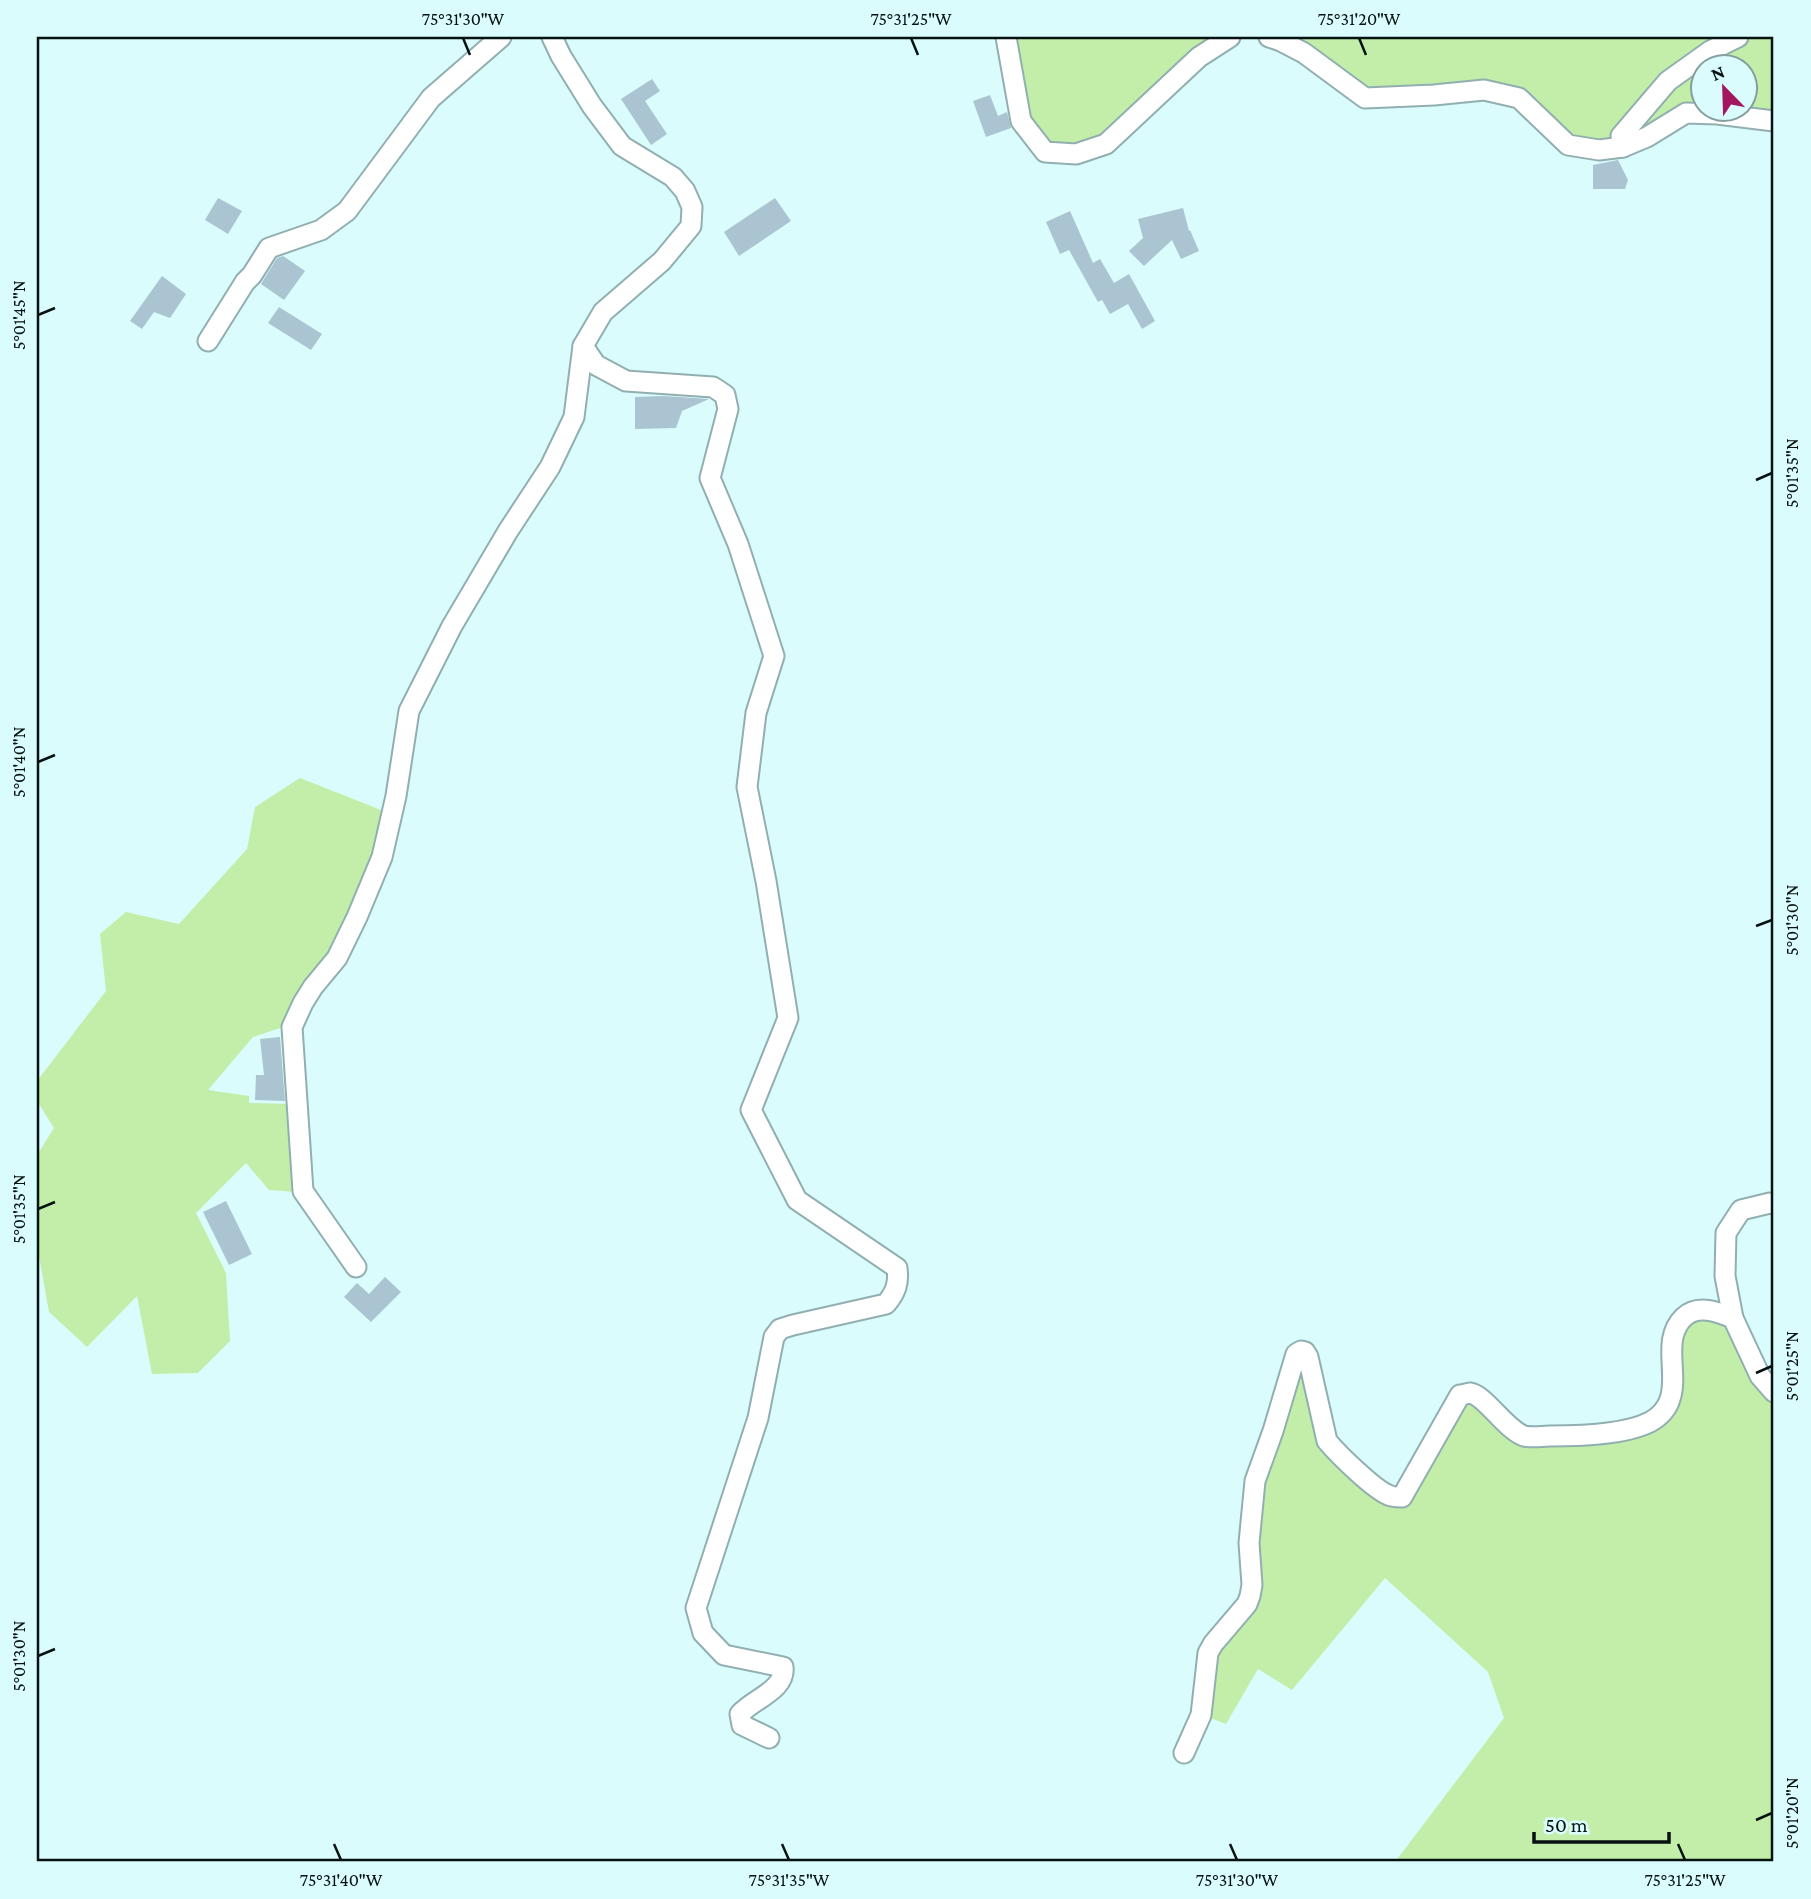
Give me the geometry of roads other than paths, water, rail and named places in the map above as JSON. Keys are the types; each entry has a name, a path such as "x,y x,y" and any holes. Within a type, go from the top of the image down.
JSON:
{"street":[{"path":"208,341 269,248 321,230 347,211 431,98 501,37"},
{"path":"356,1267 303,1191 292,1027 313,987 337,958 382,857 396,796 409,711 452,626 508,530 550,467 574,417 583,346 603,312 662,261 691,226 692,207 685,191 673,177 622,146 592,106 552,37"},
{"path":"1006,37 1021,121 1045,152 1076,154 1107,144 1199,57 1230,37"},
{"path":"1269,37 1304,53 1365,98 1484,90 1519,98 1568,145 1599,150 1623,147 1647,137 1686,113 1774,121"},
{"path":"1623,147 1621,136 1668,81 1710,51 1738,37"},
{"path":"583,346 596,365 626,381 713,387 725,395 728,409 710,478 738,544 774,656 756,713 747,787 766,881 788,1018 751,1110 797,1200 897,1268 895,1293 886,1304 793,1325 780,1329 774,1337 758,1418 696,1608 703,1633 724,1656 783,1667 784,1676 780,1684 740,1714 742,1726 768,1738"},
{"path":"1774,1204 1741,1210 1726,1233 1725,1276 1734,1318 1760,1376 1774,1392"},
{"path":"1184,1753 1201,1715 1208,1653 1247,1604 1250,1596 1252,1585 1249,1543 1255,1481 1296,1354 1305,1352 1308,1357 1326,1441 1382,1492 1402,1497 1460,1395 1469,1393 1478,1397 1511,1429 1526,1437 1585,1436 1640,1427 1656,1419 1666,1409 1671,1396 1672,1340 1676,1324 1688,1313 1704,1309 1734,1318"}]}
